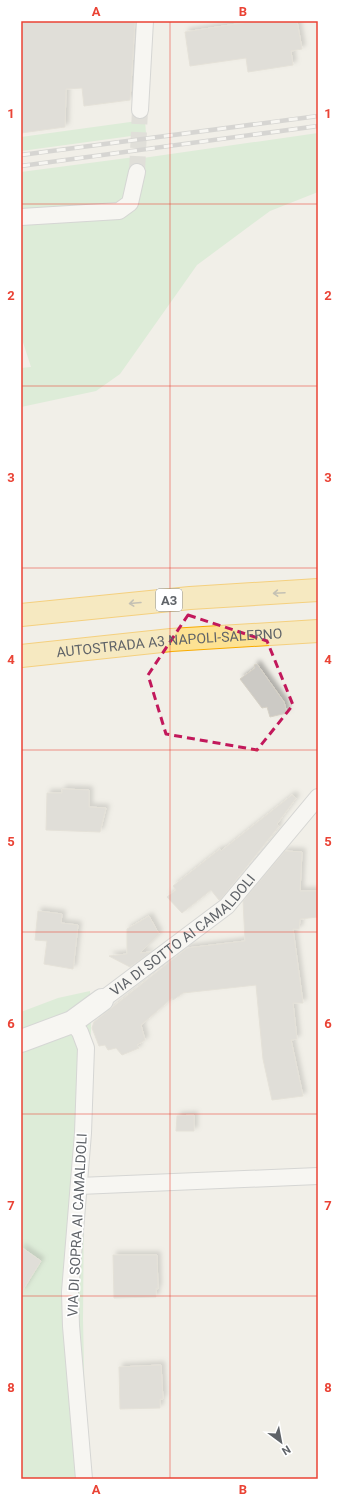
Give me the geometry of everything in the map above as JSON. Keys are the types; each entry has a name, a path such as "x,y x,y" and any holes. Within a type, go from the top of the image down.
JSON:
{"highway":[{"name":"A3","path":"21,615 190,598 318,590"},
{"name":"AUTOSTRADA A3 NAPOLI-SALERNO","path":"21,656 171,640 318,630"}],"street":[{"path":"140,110 145,21"},
{"path":"21,217 119,211 130,203 137,172"},
{"name":"VIA DI SOTTO AI CAMALDOLI","path":"21,1041 72,1022 228,906 318,797"},
{"name":"VIA DI SOPRA AI CAMALDOLI","path":"72,1022 80,1032 86,1048 79,1186 70,1292 71,1326 84,1479"},
{"path":"79,1186 318,1176"}],"highlighted area":[{"path":"188,615 267,641 293,705 257,750 166,734 148,675"}],"green space":[{"path":"145,120 146,134 21,151 21,137"},
{"path":"318,133 318,192 270,211 197,265 120,374 96,391 21,407 21,368 31,367 21,336 21,223 127,214 137,197 143,158"},
{"path":"135,157 130,197 116,207 21,211 21,172"},
{"path":"90,991 91,1030 84,1194 83,1320 85,1415 91,1479 21,1479 21,1012 58,998"}],"building":[{"path":"21,21 135,21 130,100 84,106 82,88 66,89 65,127 21,133"},
{"path":"256,21 297,21 302,49 291,51 293,65 248,72 246,58 190,66 185,32"},
{"path":"257,664 284,702 287,713 270,717 267,707 262,708 240,679 255,668 254,665"},
{"path":"62,789 89,790 89,807 106,808 100,832 46,830 47,793 62,793"},
{"path":"292,795 296,798 277,824 279,826 221,899 219,900 211,890 182,913 167,897 176,890 173,886 220,849 221,851"},
{"path":"285,851 302,852 300,891 318,891 318,917 300,919 299,929 293,929 303,1003 293,1003 297,1039 291,1040 303,1096 272,1100 263,1059 256,985 183,993 173,1000 172,998 141,1025 145,1040 137,1045 139,1048 122,1055 116,1048 108,1050 105,1045 99,1046 92,1028 94,1022 187,948 245,941 243,901"},
{"path":"38,911 62,914 61,923 78,925 73,969 44,964 47,941 35,940"},
{"path":"149,916 159,934 140,953 151,952 130,967 109,956 127,954 127,929"},
{"path":"194,1115 194,1131 176,1131 177,1116"},
{"path":"21,1247 41,1261 21,1293"},
{"path":"113,1255 157,1255 158,1289 156,1288 156,1297 114,1298"},
{"path":"161,1365 163,1399 160,1399 160,1408 120,1409 119,1367"}],"tunnel":[{"path":"137,172 140,110"}],"railway":[{"path":"21,155 318,116"},
{"path":"21,166 318,126"}]}
